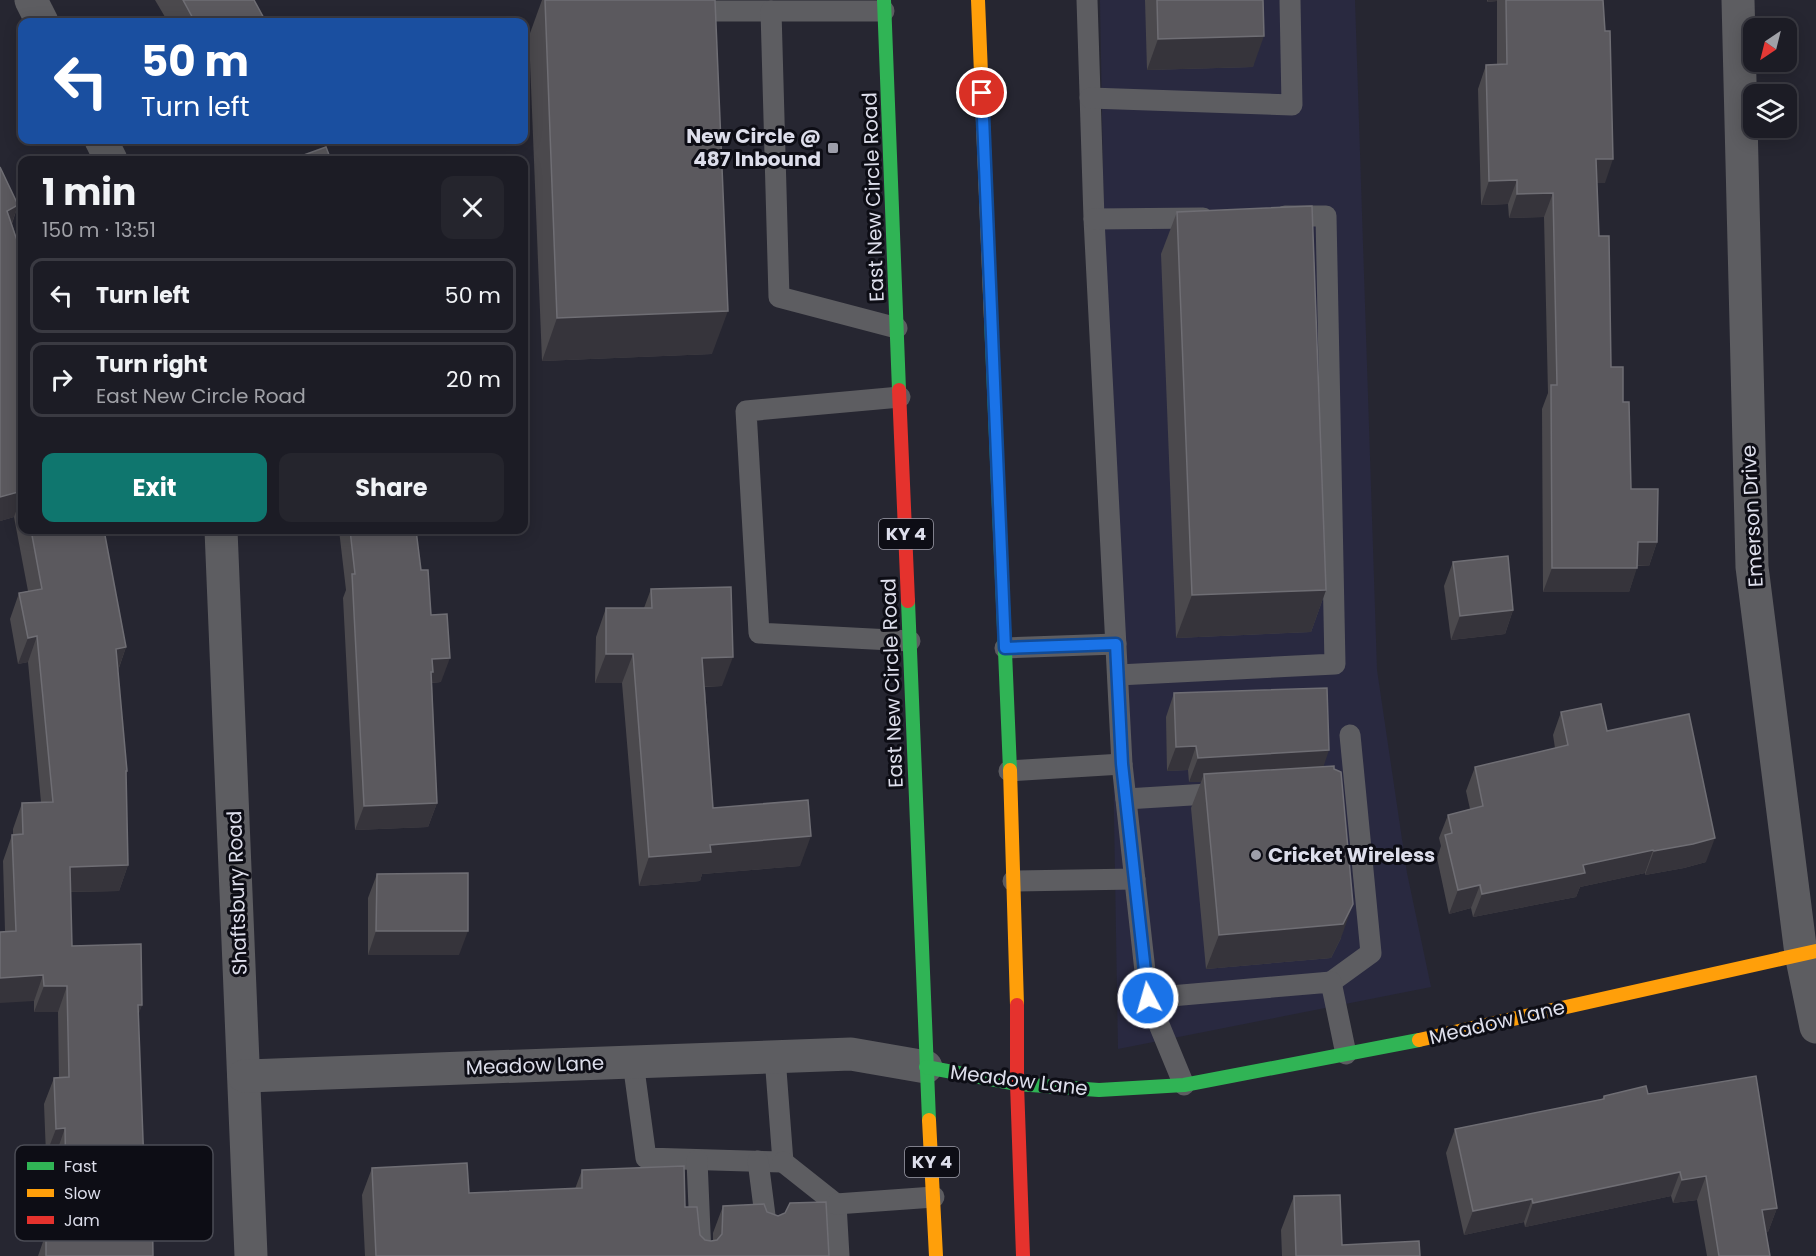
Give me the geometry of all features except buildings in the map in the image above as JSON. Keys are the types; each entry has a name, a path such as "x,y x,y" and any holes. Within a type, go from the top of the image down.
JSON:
{"main road":[{"path":"978,0 1017,964 1017,1084 1023,1256"},
{"name":"East New Circle Road","path":"884,5 926,1067 936,1256"},
{"name":"Meadow Lane","path":"926,1067 1017,1084 1099,1090 1184,1085 1346,1054 1809,952"}],"street":[{"path":"31,0 40,18"},
{"name":"Emerson Drive","path":"1738,0 1752,567 1809,952 1816,1027"},
{"name":"Shaftsbury Road","path":"222,534 251,1256"},
{"name":"Meadow Lane","path":"244,1076 851,1054 926,1067"}],"lane":[{"path":"1087,0 1094,219 1122,764 1148,998 1184,1085"},
{"path":"1090,98 1292,105 1290,0"},
{"path":"666,11 771,11 884,5"},
{"path":"771,11 779,297 897,328"},
{"path":"1118,675 1335,664 1326,216 1268,217"},
{"path":"1094,219 1222,217"},
{"path":"900,398 746,411 759,633 910,641"},
{"path":"1005,648 1116,644"},
{"path":"1148,998 1330,982 1371,953 1350,735"},
{"path":"1009,771 1122,764"},
{"path":"1332,786 1354,785"},
{"path":"1126,799 1240,792"},
{"path":"1013,881 1135,879"},
{"path":"1330,982 1346,1054"},
{"path":"775,1057 783,1162"},
{"path":"633,1062 646,1158 783,1162 836,1204 934,1197"},
{"path":"697,1160 701,1256"},
{"path":"758,1161 767,1231"},
{"path":"836,1204 839,1256"}],"shaded area":[{"path":"1100,0 1355,0 1377,670 1407,873 1431,987 1118,1049"}],"traffic: fast":[{"path":"884,0 899,390"},
{"path":"991,319 1010,770"},
{"path":"908,601 929,1120"},
{"path":"926,1067 1017,1084 1099,1090 1184,1085 1419,1040"}],"traffic: slow":[{"path":"978,0 991,319"},
{"path":"1010,770 1017,1005"},
{"path":"1419,1040 1816,951"},
{"path":"929,1120 936,1256"}],"traffic: jam":[{"path":"899,390 908,601"},
{"path":"1017,1005 1017,1084 1023,1256"}],"place":[{"name":"New Circle @ 487 Inbound","path":"833,148"},
{"name":"Cricket Wireless","path":"1256,855"}],"route":[{"path":"982,93 1005,648 1116,644 1122,764 1148,998"}]}
